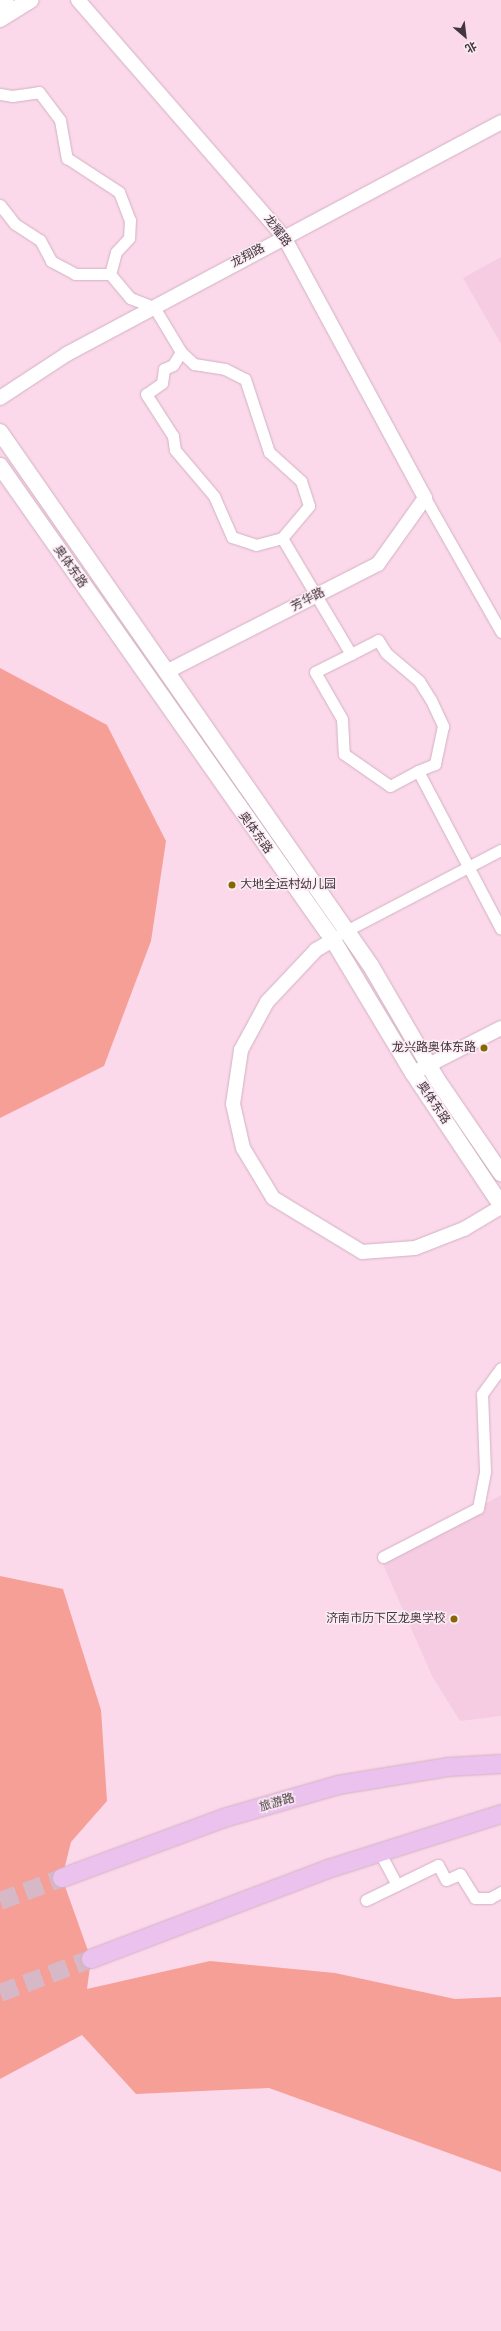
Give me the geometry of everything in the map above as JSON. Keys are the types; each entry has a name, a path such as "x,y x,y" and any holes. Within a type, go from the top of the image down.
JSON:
{"main road":[{"path":"0,4 6,0"},
{"path":"0,19 30,0"},
{"path":"0,432 346,930 501,1173"},
{"name":"奥体东路","path":"0,466 333,940 413,1073 501,1206"},
{"name":"旅游路","path":"62,1878 224,1818 338,1785 448,1768 501,1764"},
{"path":"91,1959 203,1914 380,1853 501,1814"}],"street":[{"name":"龙耀路","path":"78,0 284,237 425,498"},
{"path":"0,94 12,96 38,92 60,120 67,158 118,192 130,220 129,238 116,252 110,274"},
{"name":"龙翔路","path":"0,398 67,354 501,122"},
{"path":"0,205 15,224 40,240 56,264 89,276 110,274"},
{"path":"110,274 130,298 154,307 181,352 194,364 225,369 245,379 269,452 301,481 309,506 282,538 256,545 232,537 214,496 175,450 172,436 146,394 162,383 164,369 173,364 181,352"},
{"path":"425,498 501,632"},
{"name":"芳华路","path":"166,672 378,564 425,498"},
{"path":"282,538 318,595 351,654"},
{"path":"378,640 386,653 419,681 431,700 443,726 435,764 418,771 390,786 344,754 342,719 316,672 378,640"},
{"path":"418,771 501,929"},
{"path":"501,850 346,930 316,950 267,1002 240,1050 233,1104 243,1148 273,1198 362,1252 415,1248 464,1230 501,1206"},
{"path":"413,1073 501,1028"},
{"path":"383,1556 478,1508 485,1471 482,1394 501,1368"},
{"path":"380,1853 397,1885"},
{"path":"366,1900 438,1865 446,1880 460,1874 475,1898 490,1898 501,1892"}],"shaded area":[{"path":"501,257 501,344 463,278"},
{"path":"0,668 107,725 166,841 151,941 104,1066 0,1118"},
{"name":"济南市历下区龙奥学校","path":"501,1495 501,1716 460,1721 432,1676 382,1562"},
{"path":"0,1576 63,1589 101,1710 107,1801 71,1842 62,1878 91,1959 87,1989 210,1961 335,1973 455,1999 501,1997 501,2172 269,2088 136,2094 82,2035 0,2079"}],"tunnel":[{"path":"0,1901 62,1878"},
{"path":"0,1993 91,1959"}],"place":[{"name":"大地全运村幼儿园","path":"232,885"},
{"name":"龙兴路奥体东路","path":"484,1048"},
{"name":"济南市历下区龙奥学校","path":"454,1619"}]}
